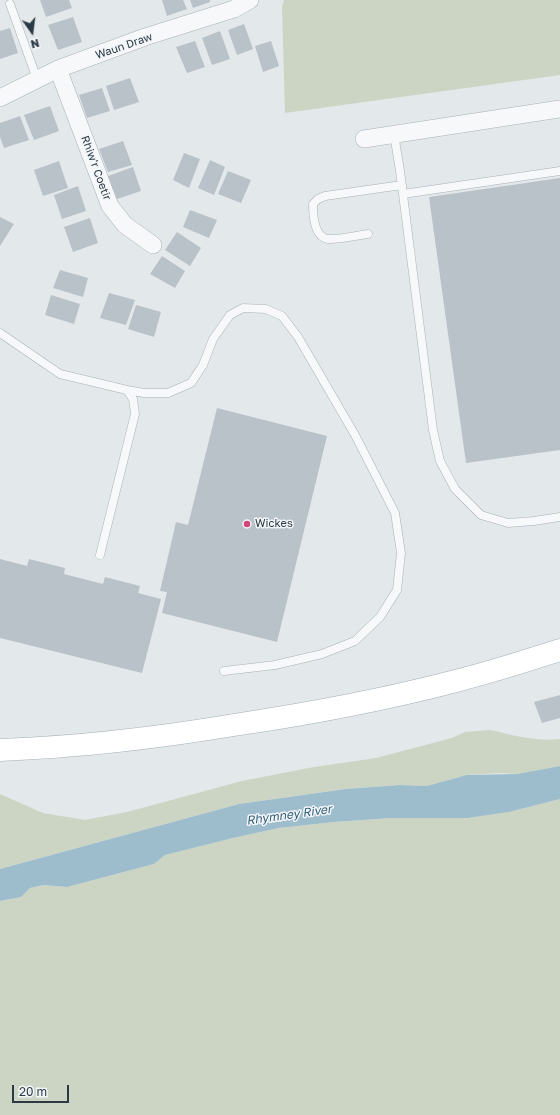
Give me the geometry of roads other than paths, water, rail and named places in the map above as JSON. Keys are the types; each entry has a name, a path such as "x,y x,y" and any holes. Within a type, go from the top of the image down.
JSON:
{"main road":[{"path":"0,750 80,745 151,738 332,709 457,681 560,650"}],"street":[{"name":"Waun Draw","path":"0,98 58,69 146,37 234,9 250,0"},
{"name":"Rhiw'r Coetir","path":"58,69 110,206 125,225 153,245"},
{"path":"364,139 560,109"}],"lane":[{"path":"10,4 37,79"},
{"path":"394,134 402,185 433,430 440,461 455,489 480,515 508,523 534,521 560,516"},
{"path":"403,194 560,171"},
{"path":"368,234 328,239 321,236 317,229 313,212 313,204 318,199 325,196 402,185"},
{"path":"0,333 60,374 144,393 168,393 191,383 203,365 213,339 230,315 243,308 266,309 282,316 298,337 343,416 395,513 402,553 397,590 380,617 355,641 322,654 275,665 224,671"},
{"path":"100,555 135,414 133,399 127,390"}],"water":[{"name":"Rhymney River","path":"560,766 560,799 509,812 468,818 391,818 279,828 165,855 154,864 67,887 44,885 30,888 21,897 0,901 0,869 239,804 346,789 400,785 427,786 467,775 517,774"}],"place":[{"name":"Wickes","path":"247,524"}]}
